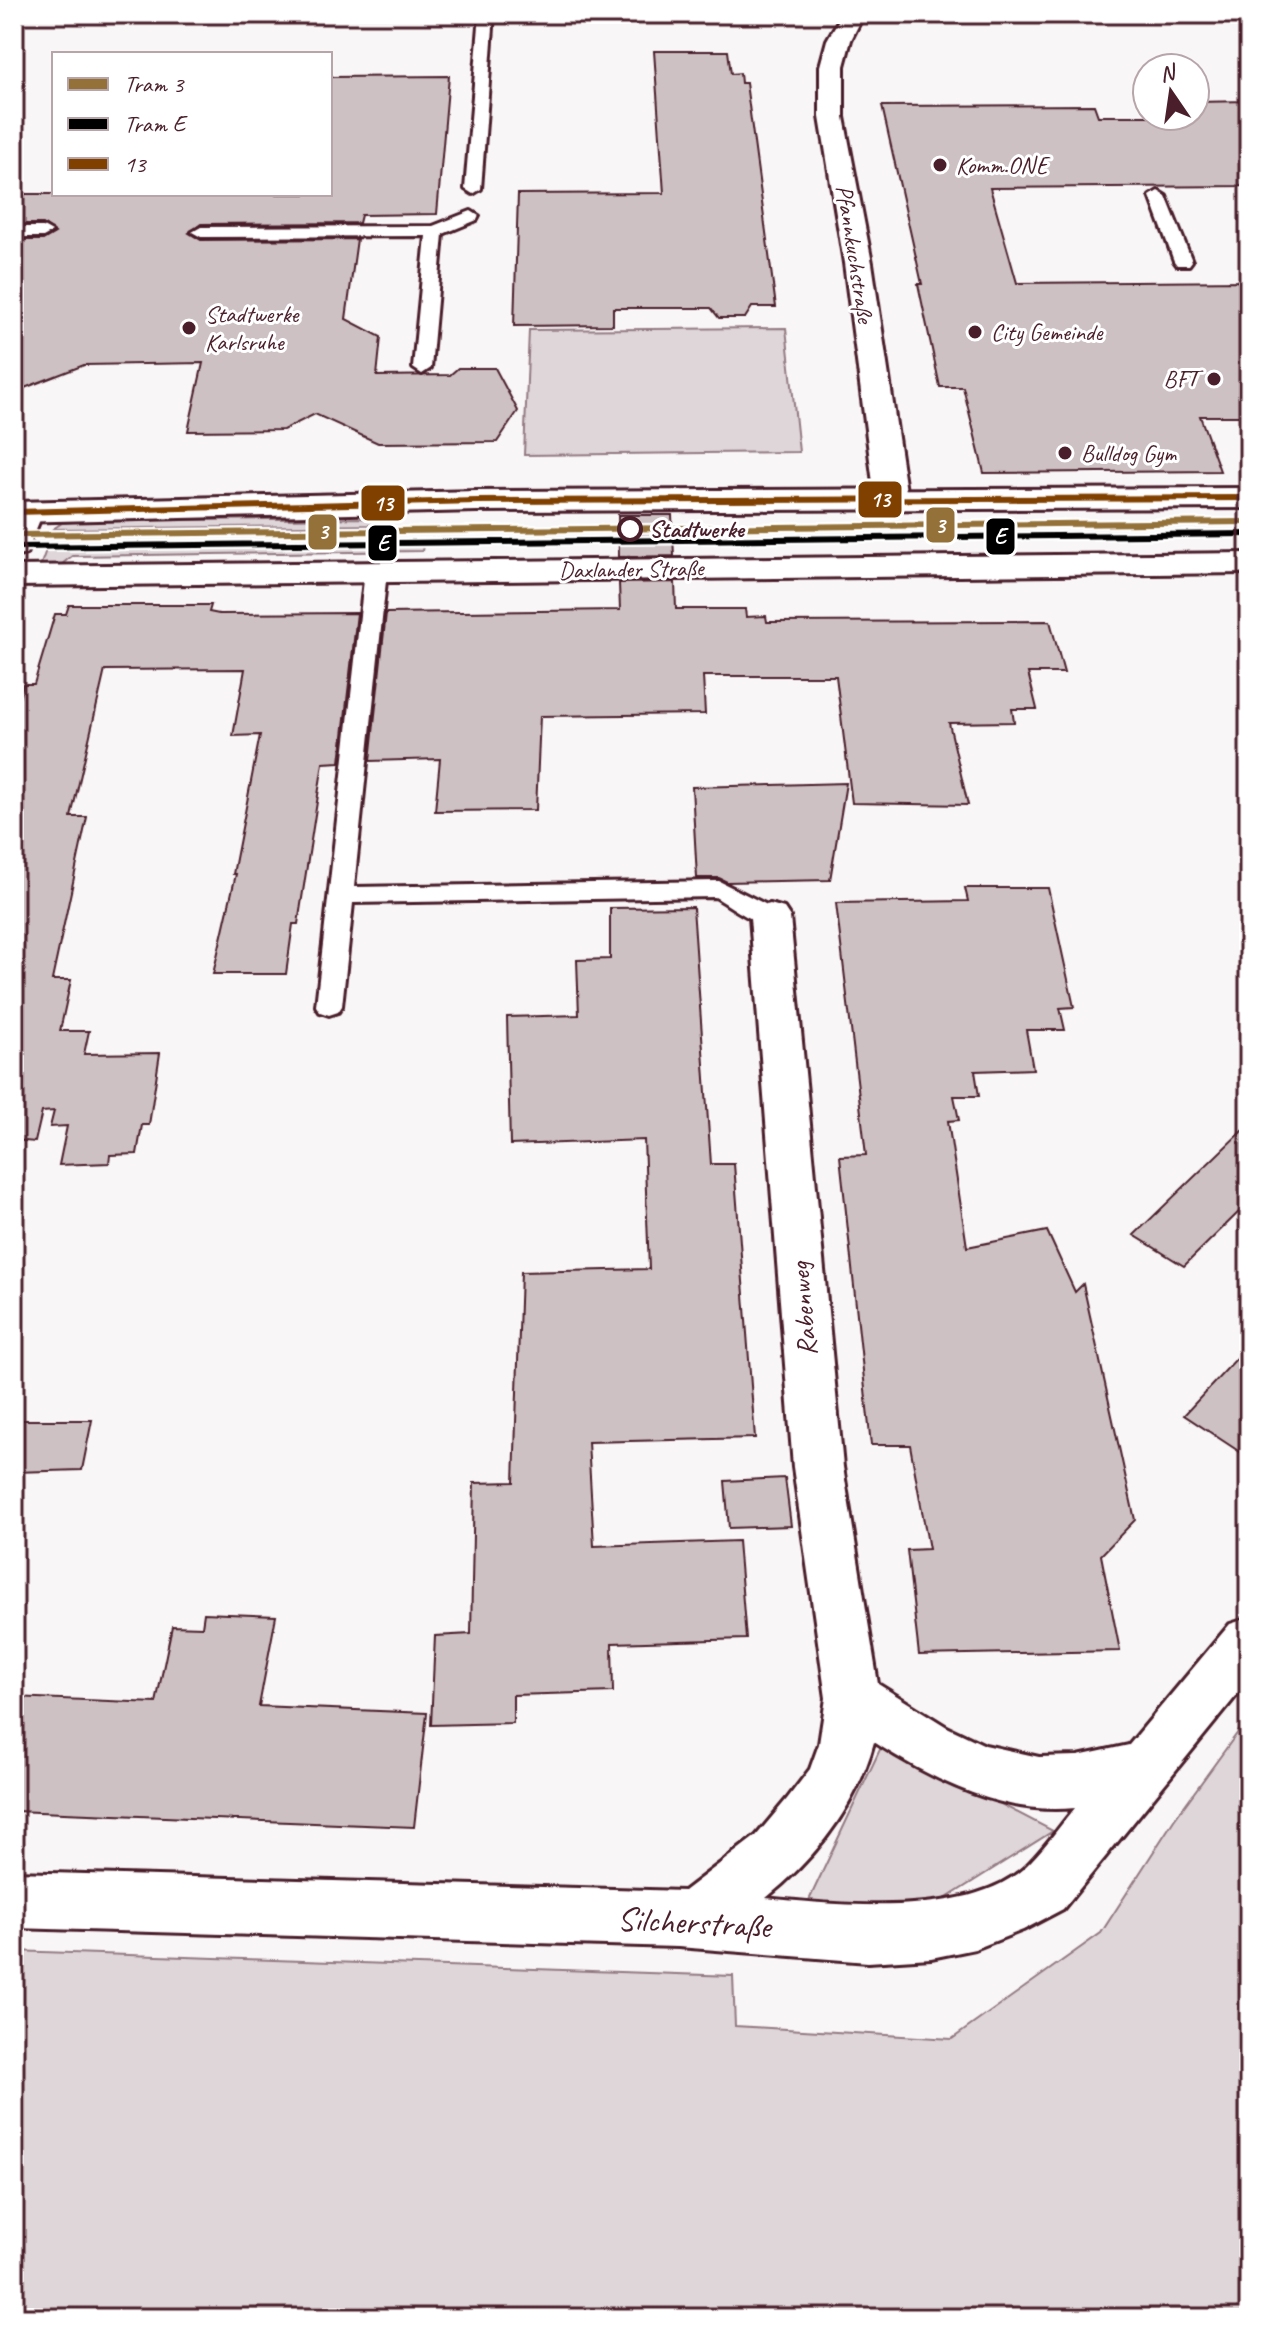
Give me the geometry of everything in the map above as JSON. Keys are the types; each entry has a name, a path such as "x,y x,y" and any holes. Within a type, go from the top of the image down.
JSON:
{"street":[{"name":"Pfannkuchstraße","path":"853,14 839,40 832,66 832,117 858,263 891,498"},
{"path":"14,547 20,512 477,501 1249,498"},
{"name":"Daxlander Straße","path":"14,576 1249,563"},
{"name":"Rabenweg","path":"694,1919 776,1855 807,1818 832,1783 846,1744 853,1698 818,1467 770,917"},
{"name":"Silcherstraße","path":"14,1900 694,1919 855,1934 929,1931 1013,1909 1043,1889 1249,1641"},
{"path":"853,1698 910,1736 968,1764 1021,1782 1071,1783 1142,1767"}],"lane":[{"path":"473,189 487,14"},
{"path":"1158,196 1183,261"},
{"path":"201,232 435,231 471,216"},
{"path":"422,368 435,231"},
{"path":"15,233 43,232"},
{"path":"329,1006 376,571"},
{"path":"343,895 719,889 770,917"}],"shaded area":[{"path":"786,328 799,452 524,455 529,330"},
{"path":"378,518 377,525 53,529 62,523 84,521"},
{"path":"423,546 422,551 72,556 62,564 41,564 46,550"},
{"path":"1249,1717 1249,2318 14,2318 14,1951 733,1976 735,2026 952,2039 1101,1933 1174,1820"},
{"path":"883,1743 1053,1831 937,1904 804,1911"}],"building":[{"path":"654,51 728,51 731,74 740,73 741,83 746,83 776,307 752,307 745,318 719,318 711,308 613,308 613,325 514,326 518,194 664,193"},
{"name":"Stadtwerke Karlsruhe","path":"449,76 437,214 361,215 359,223 201,224 189,233 201,240 357,239 346,319 381,337 377,376 450,375 458,368 495,368 518,411 497,442 378,443 315,414 283,430 188,431 203,363 84,365 14,392 14,240 43,240 55,233 43,224 14,224 14,194 332,196 332,77"},
{"path":"1249,101 1249,186 990,188 1017,283 1249,281 1249,416 1200,416 1220,471 984,473 963,387 940,387 918,284 922,284 882,106 1094,105 1098,116 1131,116 1131,132 1211,132 1211,102"},
{"path":"618,515 672,515 674,556 619,557"},
{"path":"675,582 676,609 745,609 746,617 766,616 767,622 1050,621 1064,673 1028,673 1037,709 1012,709 1014,722 949,723 968,805 852,803 836,676 703,676 705,714 540,716 536,810 435,811 440,759 370,761 386,613 620,610 619,583"},
{"path":"69,605 211,605 209,612 219,614 357,613 340,762 323,763 298,924 293,924 286,974 213,974 236,874 233,874 260,735 233,736 245,669 105,670 71,817 87,817 52,980 71,980 60,1031 89,1031 84,1054 160,1053 149,1125 142,1125 137,1154 110,1155 109,1163 59,1165 67,1126 50,1127 54,1111 42,1112 35,1142 14,1140 14,718 23,684 34,684 55,614 66,614"},
{"path":"846,783 830,880 727,882 719,878 697,878 692,787"},
{"path":"965,888 1048,888 1074,1007 1060,1008 1065,1030 1026,1030 1033,1069 975,1071 979,1096 954,1096 959,1120 948,1121 967,1247 1047,1231 1075,1292 1083,1284 1135,1520 1101,1555 1120,1651 919,1655 907,1550 929,1549 910,1445 871,1445 840,1156 866,1155 836,903 968,901"},
{"path":"693,907 711,1164 734,1164 755,1438 588,1442 594,1546 738,1541 746,1639 612,1643 613,1692 513,1695 513,1723 431,1725 435,1636 471,1634 474,1483 514,1482 521,1272 649,1269 644,1140 510,1145 507,1017 579,1015 577,960 610,959 610,908"},
{"path":"1249,1124 1249,1202 1184,1266 1134,1235"},
{"path":"1249,1345 1249,1458 1184,1415"},
{"path":"14,1420 92,1420 82,1470 14,1472"},
{"path":"785,1478 791,1526 729,1528 725,1481"},
{"path":"204,1613 276,1616 259,1706 427,1713 414,1827 14,1811 14,1697 156,1703 172,1626 202,1627"}],"tram line":[{"name":"3","path":"14,535 1249,522"},
{"name":"E","path":"14,547 1249,534"}],"transit line":[{"name":"13","path":"14,512 477,501 1249,498"}],"place":[{"name":"Komm.ONE","path":"940,165"},
{"name":"Stadtwerke Karlsruhe","path":"189,328"},
{"name":"City Gemeinde","path":"975,332"},
{"name":"BFT","path":"1214,379"},
{"name":"Bulldog Gym","path":"1065,453"},
{"name":"Stadtwerke","path":"630,529"}]}
